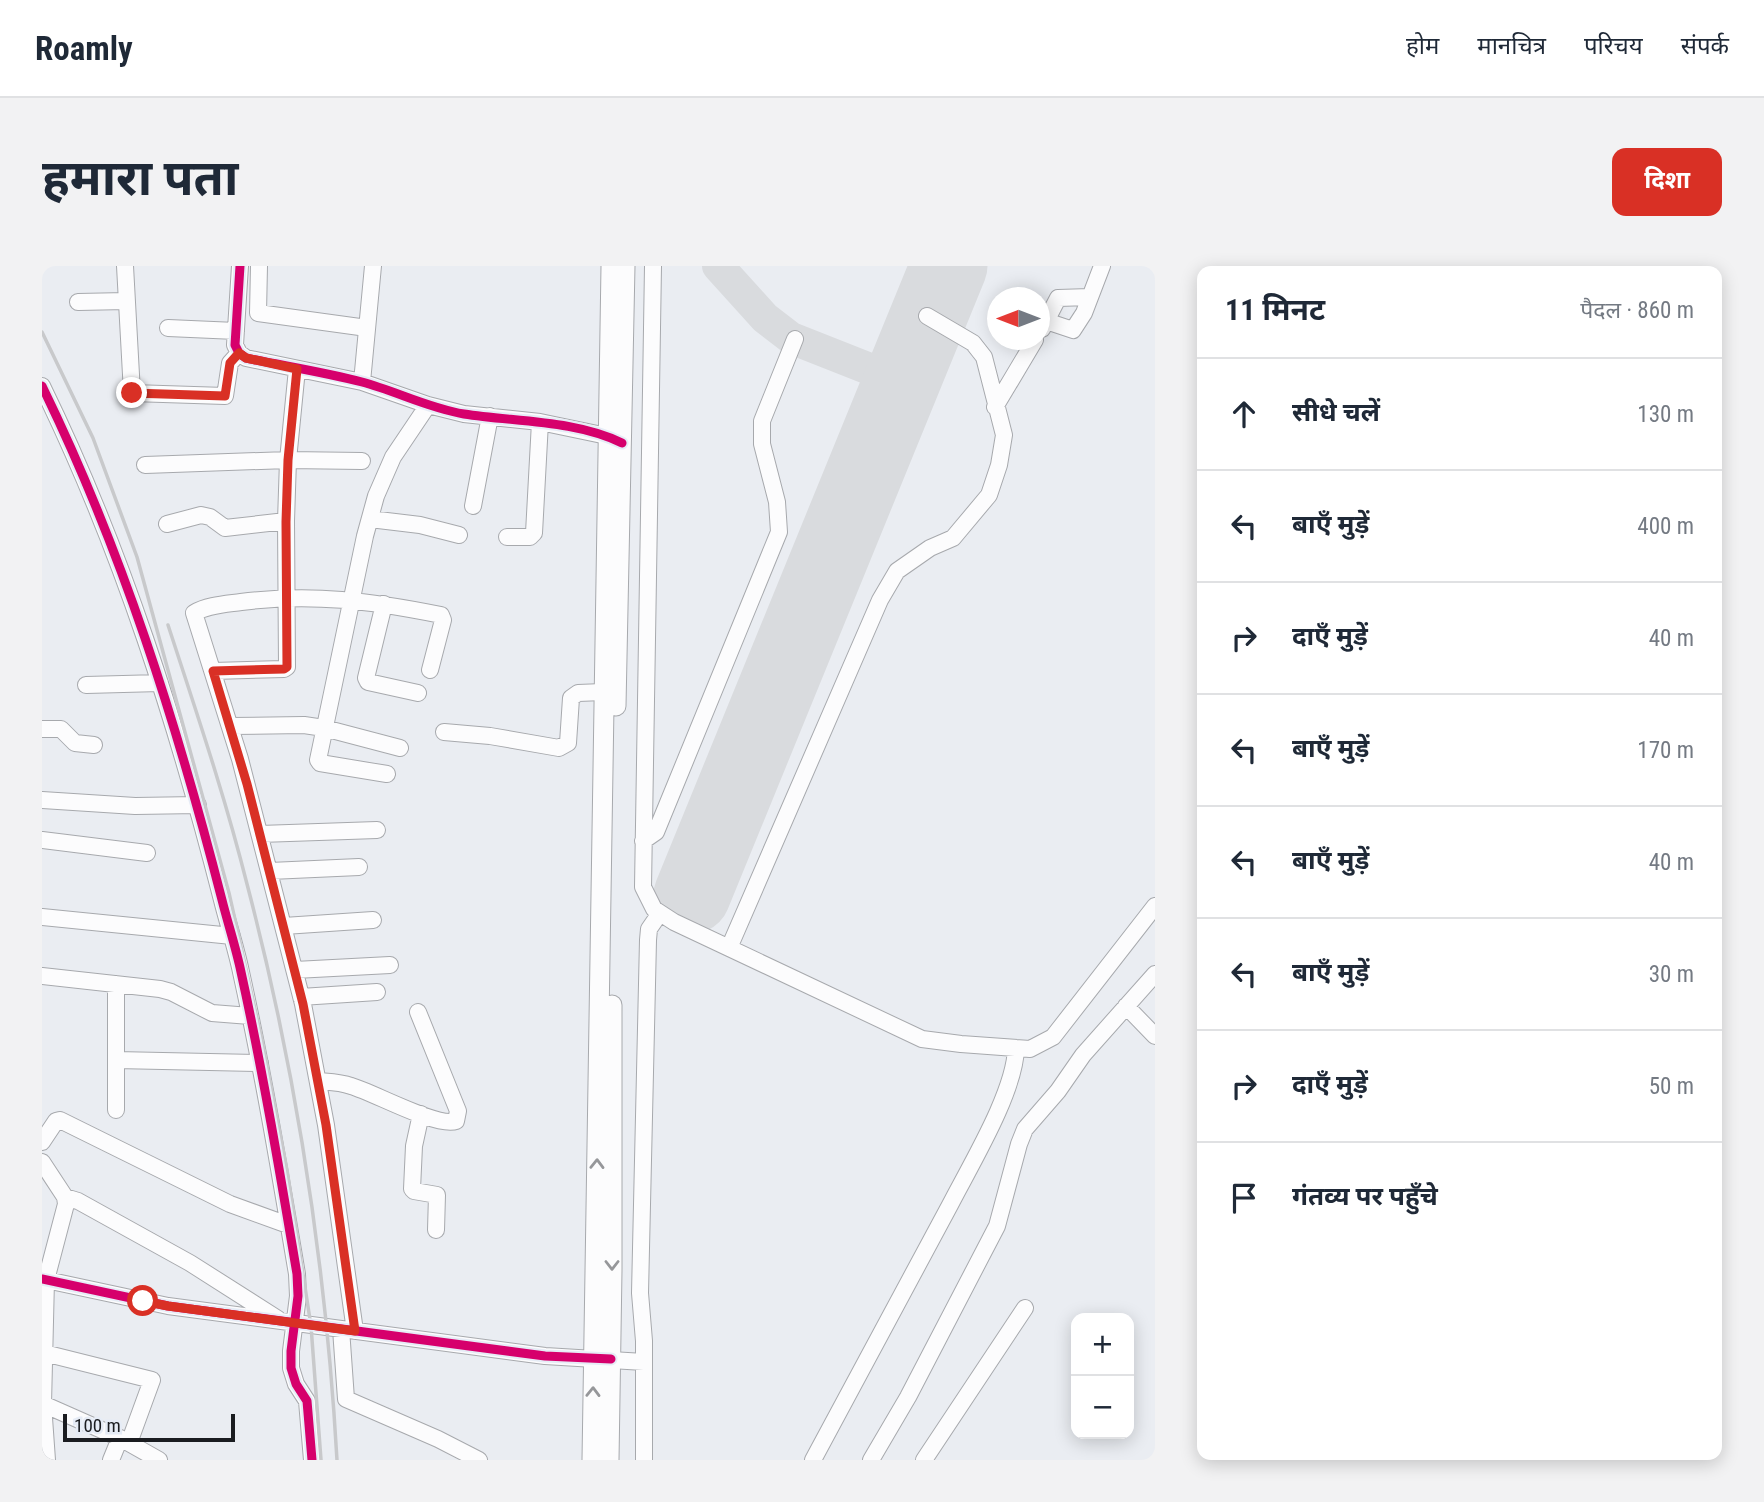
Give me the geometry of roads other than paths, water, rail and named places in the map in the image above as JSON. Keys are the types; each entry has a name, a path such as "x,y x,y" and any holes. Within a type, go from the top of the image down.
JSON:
{"main road":[{"path":"592,1460 602,1359 613,901 615,439 611,266"},
{"path":"609,1460 602,1359 603,692 625,266"}],"street":[{"path":"125,266 131,390 135,395 225,396 230,363 239,353"},
{"path":"240,266 235,345 239,353 246,358 362,382 428,405 464,414 540,422 615,439"},
{"path":"259,266 258,313 367,328"},
{"path":"362,382 373,266"},
{"path":"653,266 643,841 643,887 646,898 660,913 674,922 922,1039 1030,1049 1052,1037 1155,906"},
{"path":"1050,328 1073,330 1084,313 1102,266"},
{"path":"1050,313 1058,298 1090,297"},
{"path":"78,302 126,301"},
{"path":"729,948 880,600 898,571 930,548 953,538 989,495 999,465 1004,435 984,357 973,342 927,316"},
{"path":"168,328 236,331"},
{"path":"643,841 656,832 779,532 777,502 762,444 762,421 796,340"},
{"path":"995,407 1029,350"},
{"path":"213,671 286,668 288,460 297,369"},
{"path":"42,386 75,453 134,605 198,805 232,936 260,1063 297,1274 289,1323 291,1368 296,1384 307,1401 312,1460"},
{"path":"387,774 320,763 318,760 370,519 380,486 393,457 428,405"},
{"path":"472,506 490,416"},
{"path":"507,537 530,537 534,533 540,422"},
{"path":"145,465 288,460 362,461"},
{"path":"167,523 201,515 210,517 225,528 286,522"},
{"path":"370,519 420,525 459,535"},
{"path":"430,670 443,617 352,599 288,598 227,604 196,611 194,615 230,726 270,871 295,970 318,1081 349,1277 346,1399 479,1460"},
{"path":"384,604 366,678 368,681 418,693"},
{"path":"86,685 160,683"},
{"path":"444,732 564,747 568,743 571,698 578,693 603,692"},
{"path":"230,726 304,725 400,748"},
{"path":"42,729 61,729 75,743 94,745"},
{"path":"42,800 135,806 198,805"},
{"path":"260,834 377,830"},
{"path":"42,840 147,853"},
{"path":"270,871 359,867"},
{"path":"644,1460 644,1362 640,1293 648,940 649,929 660,913"},
{"path":"42,918 232,936"},
{"path":"284,926 373,920"},
{"path":"295,970 390,965"},
{"path":"871,1460 908,1397 997,1226 1025,1129 1058,1091 1083,1055 1155,974"},
{"path":"42,976 171,992 212,1013 250,1016"},
{"path":"116,984 116,1110"},
{"path":"301,997 377,992"},
{"path":"1126,1006 1155,1036"},
{"path":"318,1081 350,1085 421,1114 448,1123 456,1121 459,1115 418,1012"},
{"path":"813,1460 973,1161 1008,1088 1014,1072 1016,1048"},
{"path":"116,1060 260,1063"},
{"path":"421,1114 414,1146 412,1189 414,1192 437,1195 436,1230"},
{"path":"42,1142 56,1121 60,1120 230,1204 288,1225"},
{"path":"42,1162 65,1197 66,1204 44,1280 43,1404 47,1460"},
{"path":"65,1197 78,1201 190,1263 289,1323"},
{"path":"44,1280 168,1306 289,1323 545,1356 644,1362"},
{"path":"924,1460 1025,1308"},
{"path":"44,1353 152,1380 125,1441 111,1460"},
{"path":"43,1404 125,1441 159,1460"}],"railway":[{"path":"42,332 93,438 137,557 229,893 262,1040 287,1170 311,1326 321,1460"},
{"path":"168,625 229,818 280,1026 317,1242 337,1460"}]}
